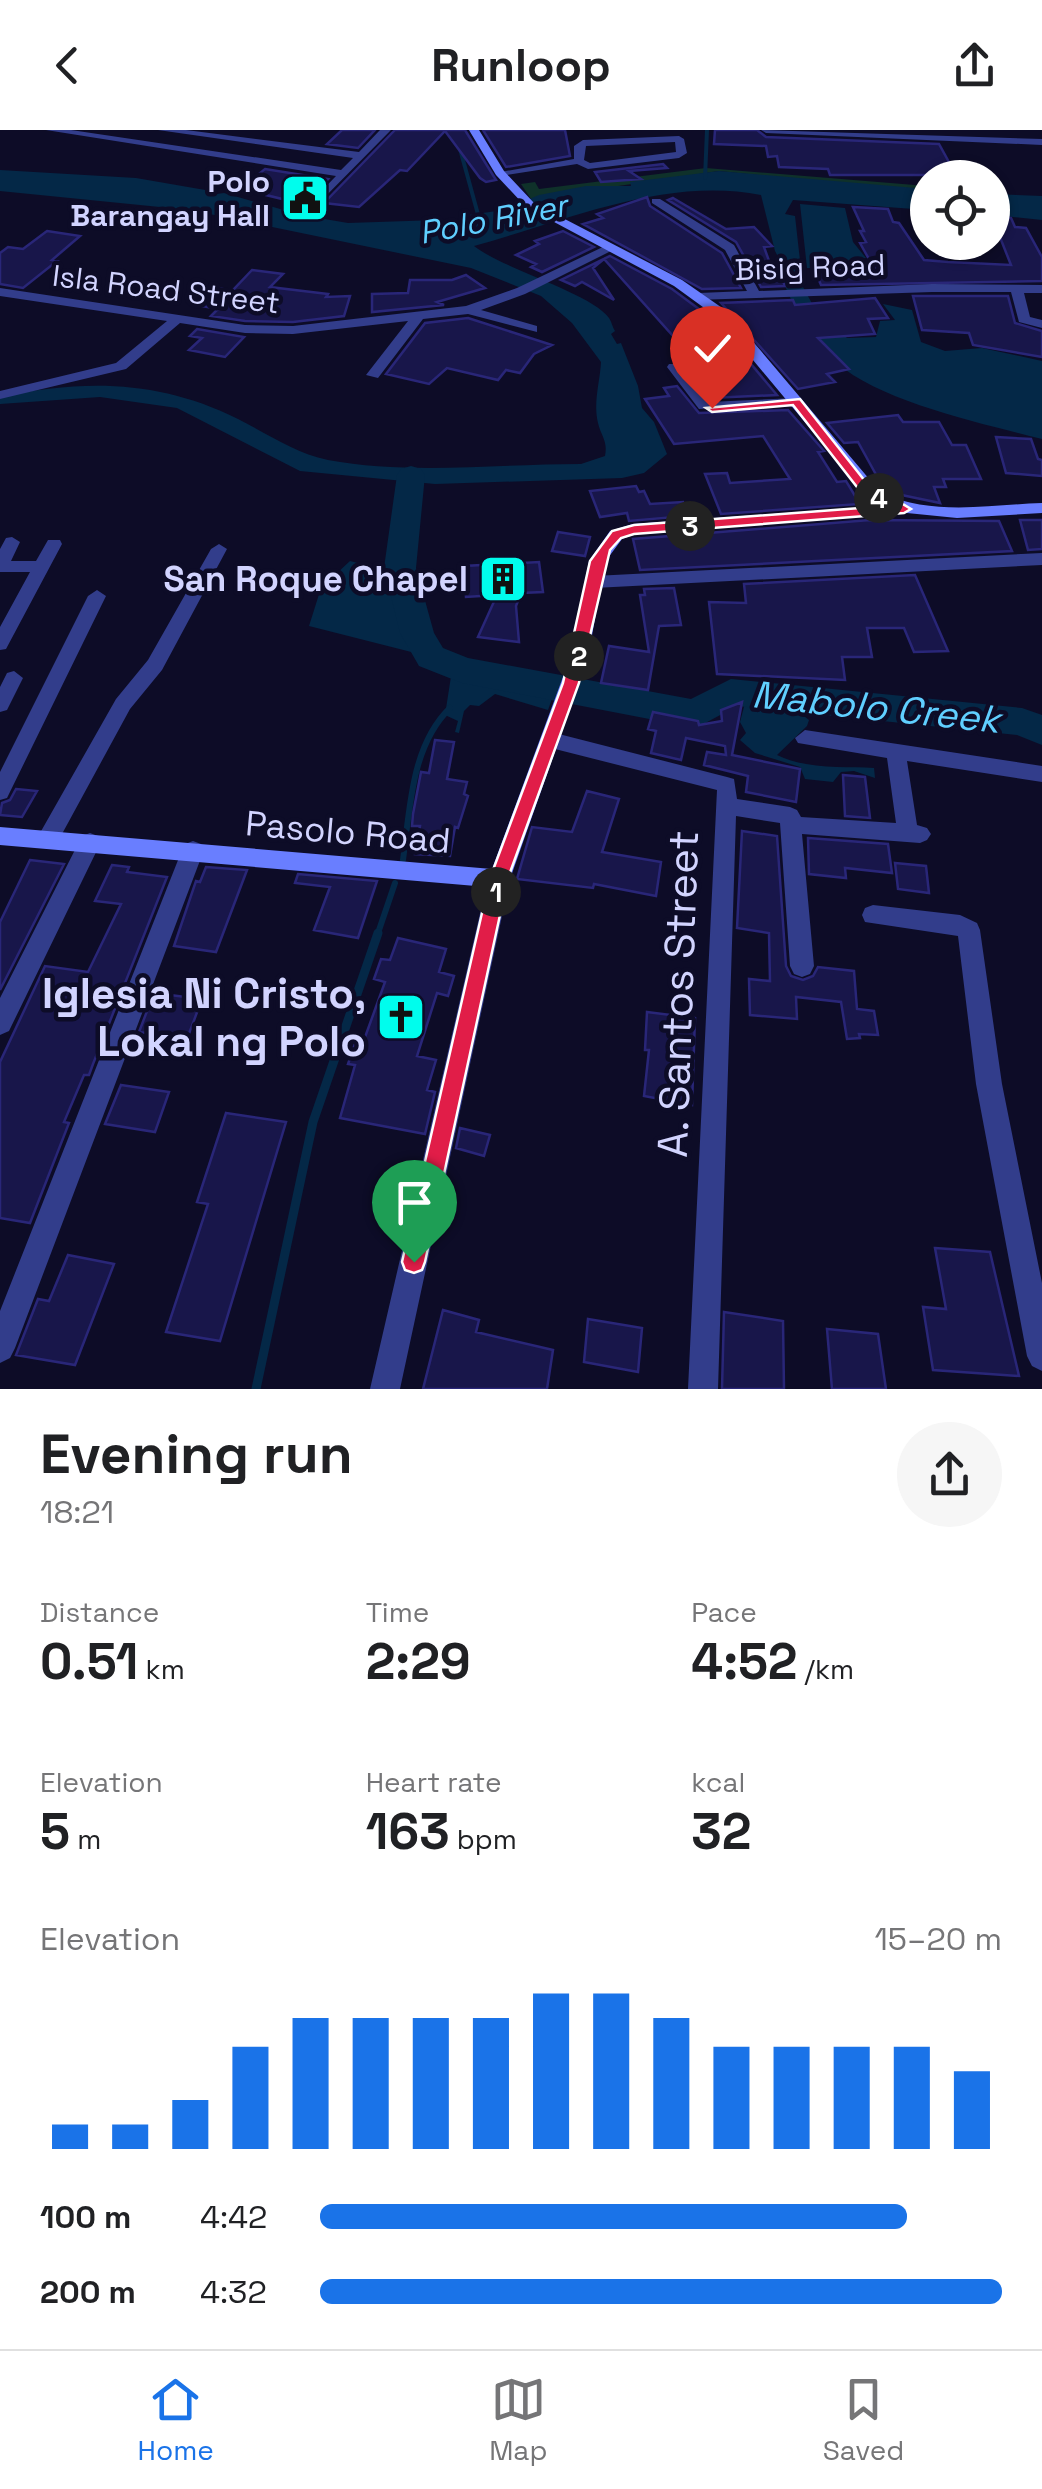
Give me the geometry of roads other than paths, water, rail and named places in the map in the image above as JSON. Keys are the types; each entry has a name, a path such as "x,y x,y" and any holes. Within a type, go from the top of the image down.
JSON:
{"main road":[{"path":"474,130 500,173 530,205 699,297 737,328 861,484 875,496 904,509 927,513 1042,508"},
{"path":"499,878 579,658 604,548 624,531 904,509"},
{"name":"Pasolo Road","path":"0,836 499,878"}],"street":[{"path":"52,130 344,174"},
{"path":"164,130 362,156"},
{"path":"312,207 386,130"},
{"path":"766,131 937,134 1042,142"},
{"path":"500,173 579,161 588,166 679,156 682,140 583,142 578,146 579,161"},
{"path":"656,201 730,248 754,293"},
{"name":"Isla Road Street","path":"0,292 176,320 282,331 472,312 612,248"},
{"name":"Bisig Road","path":"699,297 932,288 1042,289"},
{"path":"1017,290 1024,320 1042,324"},
{"path":"472,312 532,330"},
{"path":"373,375 418,317"},
{"path":"0,395 121,366 176,320"},
{"path":"674,368 704,406 796,402"},
{"path":"12,542 0,565 41,567"},
{"path":"0,644 54,544"},
{"path":"48,839 123,704 155,665 220,549"},
{"path":"594,582 1041,561"},
{"path":"0,792 98,596"},
{"path":"0,705 14,678"},
{"path":"806,738 1042,774"},
{"name":"A. Santos Street","path":"551,740 727,785 703,1389"},
{"path":"794,825 914,834 896,752"},
{"path":"726,806 790,816 794,825 802,966"},
{"path":"0,1023 90,842"},
{"path":"0,1348 193,850"},
{"path":"385,1389 499,878"},
{"path":"873,916 960,925 969,930 989,1084 1042,1356"}],"water":[{"name":"Polo River","path":"0,170 136,178 211,191 209,195 224,193 301,215 348,223 438,220 442,227 464,224 461,216 504,210 539,195 586,186 631,186 630,182 719,171 910,188 910,209 793,200 785,214 795,216 803,287 815,309 847,338 876,337 880,321 895,320 883,304 912,310 921,342 945,351 982,348 1042,361 1042,439 906,400 856,377 837,363 812,335 782,278 788,276 775,251 761,195 725,191 652,196 474,246 585,300 609,318 615,331 611,334 617,344 621,343 638,386 642,408 654,422 667,454 644,473 622,478 435,484 300,471 177,408 100,397 0,404 0,397 62,387 151,390 209,406 316,457 390,467 581,464 605,456 606,451 596,407 601,362 572,323 541,296 471,268 190,210 0,191"},
{"path":"1010,195 1042,196 1042,220 1010,217"},
{"path":"800,204 845,208 853,242 866,258 849,261 850,268 807,268"},
{"path":"350,561 393,572 400,568 417,633 431,657 309,626 321,588"},
{"path":"459,665 558,682 548,710 495,694 464,711 459,733 455,732 458,721 445,715 452,670"},
{"path":"734,687 810,694 800,713 809,720 807,726 777,755 813,765 874,768 875,778 854,771 841,772 833,782 805,779 800,767 755,753 740,740 746,733 740,722 745,703 734,696"}],"waterway":[{"path":"705,178 707,130"},
{"name":"Polo River","path":"460,149 479,218"},
{"name":"Mabolo Creek","path":"411,475 400,568 417,633 431,657 462,670 696,714 731,692 1022,722 1042,731"},
{"path":"403,860 420,759 437,723 450,708"},
{"path":"377,936 395,883"},
{"path":"256,1389 313,1122 378,933"}],"place":[{"name":"Polo Barangay Hall","path":"305,198"},
{"name":"San Roque Chapel","path":"503,579"},
{"name":"Iglesia Ni Cristo, Lokal ng Polo","path":"401,1017"}]}
